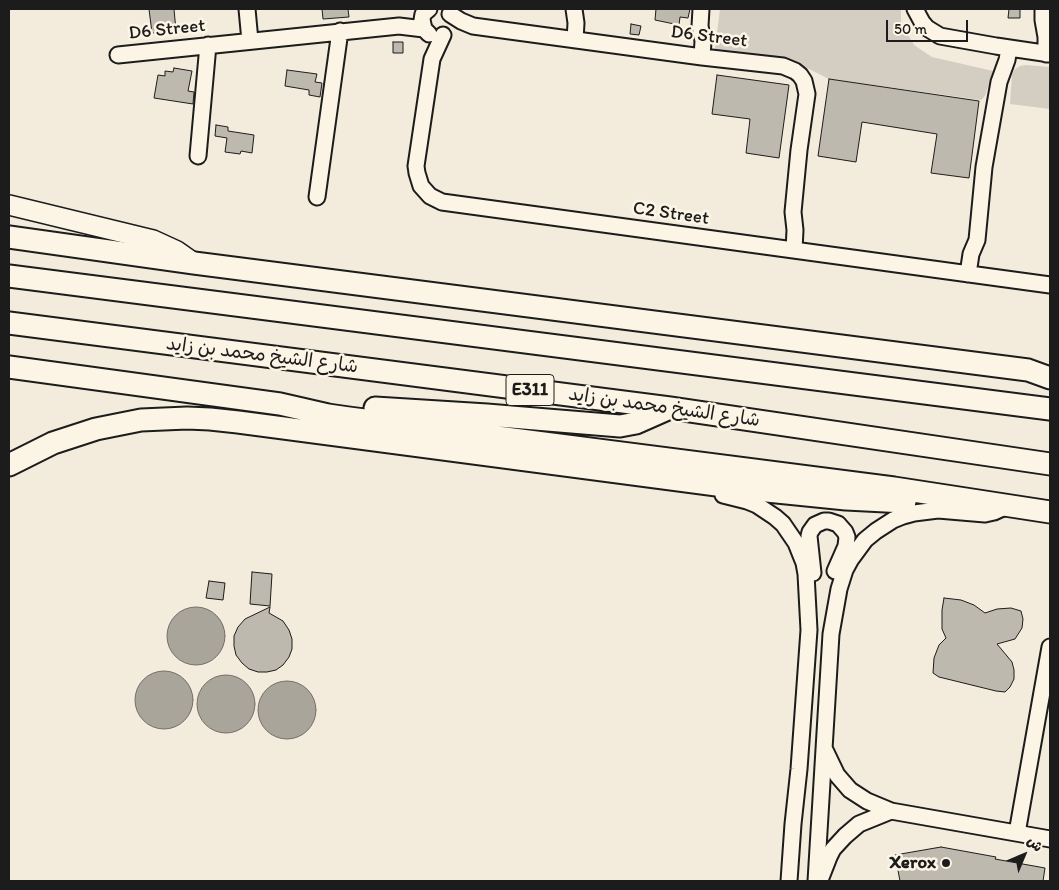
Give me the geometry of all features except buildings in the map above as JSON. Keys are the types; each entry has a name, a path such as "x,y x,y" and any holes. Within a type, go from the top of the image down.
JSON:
{"highway":[{"path":"9,237 194,263 1028,370 1050,378"},
{"path":"9,276 1050,410"},
{"name":"شارع الشيخ محمد بن زايد","path":"9,323 670,408 1050,464"},
{"path":"1028,370 1050,365"},
{"path":"9,367 280,404 349,418 894,488 1050,512"},
{"path":"280,404 486,415 620,426 636,424 670,408"},
{"path":"9,465 53,443 96,429 141,420 187,418 238,422 747,489 846,499 936,503 979,502"}],"main road":[{"path":"9,205 153,240 177,251 194,263"}],"street":[{"path":"247,9 250,41"},
{"path":"570,39 567,26 573,9"},
{"path":"697,56 703,41 700,26 701,9"},
{"path":"915,9 927,28 940,36 1044,53 1038,37 1043,14"},
{"name":"D6 Street","path":"447,10 461,21 473,26 783,66 796,71 804,81 807,94 793,212 795,230 789,250"},
{"name":"C2 Street","path":"432,59 451,26 452,22 447,10"},
{"path":"426,21 436,36 445,34"},
{"name":"D6 Street","path":"118,55 399,26 426,21"},
{"name":"C2 Street","path":"426,21 432,59 416,166 421,186 436,200 789,250 1050,284"},
{"name":"D6 Street","path":"445,34 460,28 473,26"},
{"path":"317,197 340,31"},
{"path":"198,156 208,45"},
{"path":"973,274 979,254 977,240 984,167 998,82 995,56 1003,47"},
{"path":"665,478 686,490 731,496 747,501 766,511 783,524 796,543 804,564 809,622 789,881"},
{"path":"818,881 832,626 839,589 845,570 857,549 865,540 893,520 914,513 938,510 984,514 1007,506"},
{"path":"809,622 814,581 809,536 816,525 829,521 838,524 847,536 846,546 838,562 832,584 830,607 832,626"},
{"path":"1017,833 1045,707 1050,647"},
{"path":"824,747 837,775 850,790 867,801 891,812 1050,839"},
{"path":"818,881 833,850 845,836 859,824 891,812"}],"shaded area":[{"path":"720,9 901,9 901,22 914,45 932,57 993,71 985,96 981,100 829,79 795,62 715,49"},
{"path":"1026,65 1050,67 1050,109 1010,104 1012,74 1015,69"},
{"path":"190,607 202,607 217,615 225,630 225,642 217,657 202,665 190,665 175,657 167,642 167,630 175,615"},
{"path":"158,671 170,671 185,679 193,694 193,706 185,721 170,729 158,729 143,721 135,706 135,694 143,679"},
{"path":"220,675 232,675 247,683 255,698 255,710 247,725 232,733 220,733 205,725 197,710 197,698 205,683"},
{"path":"281,681 293,681 308,689 316,704 316,716 308,731 293,739 281,739 266,731 258,716 258,704 266,689"}],"place":[{"name":"Xerox","path":"946,863"}]}
